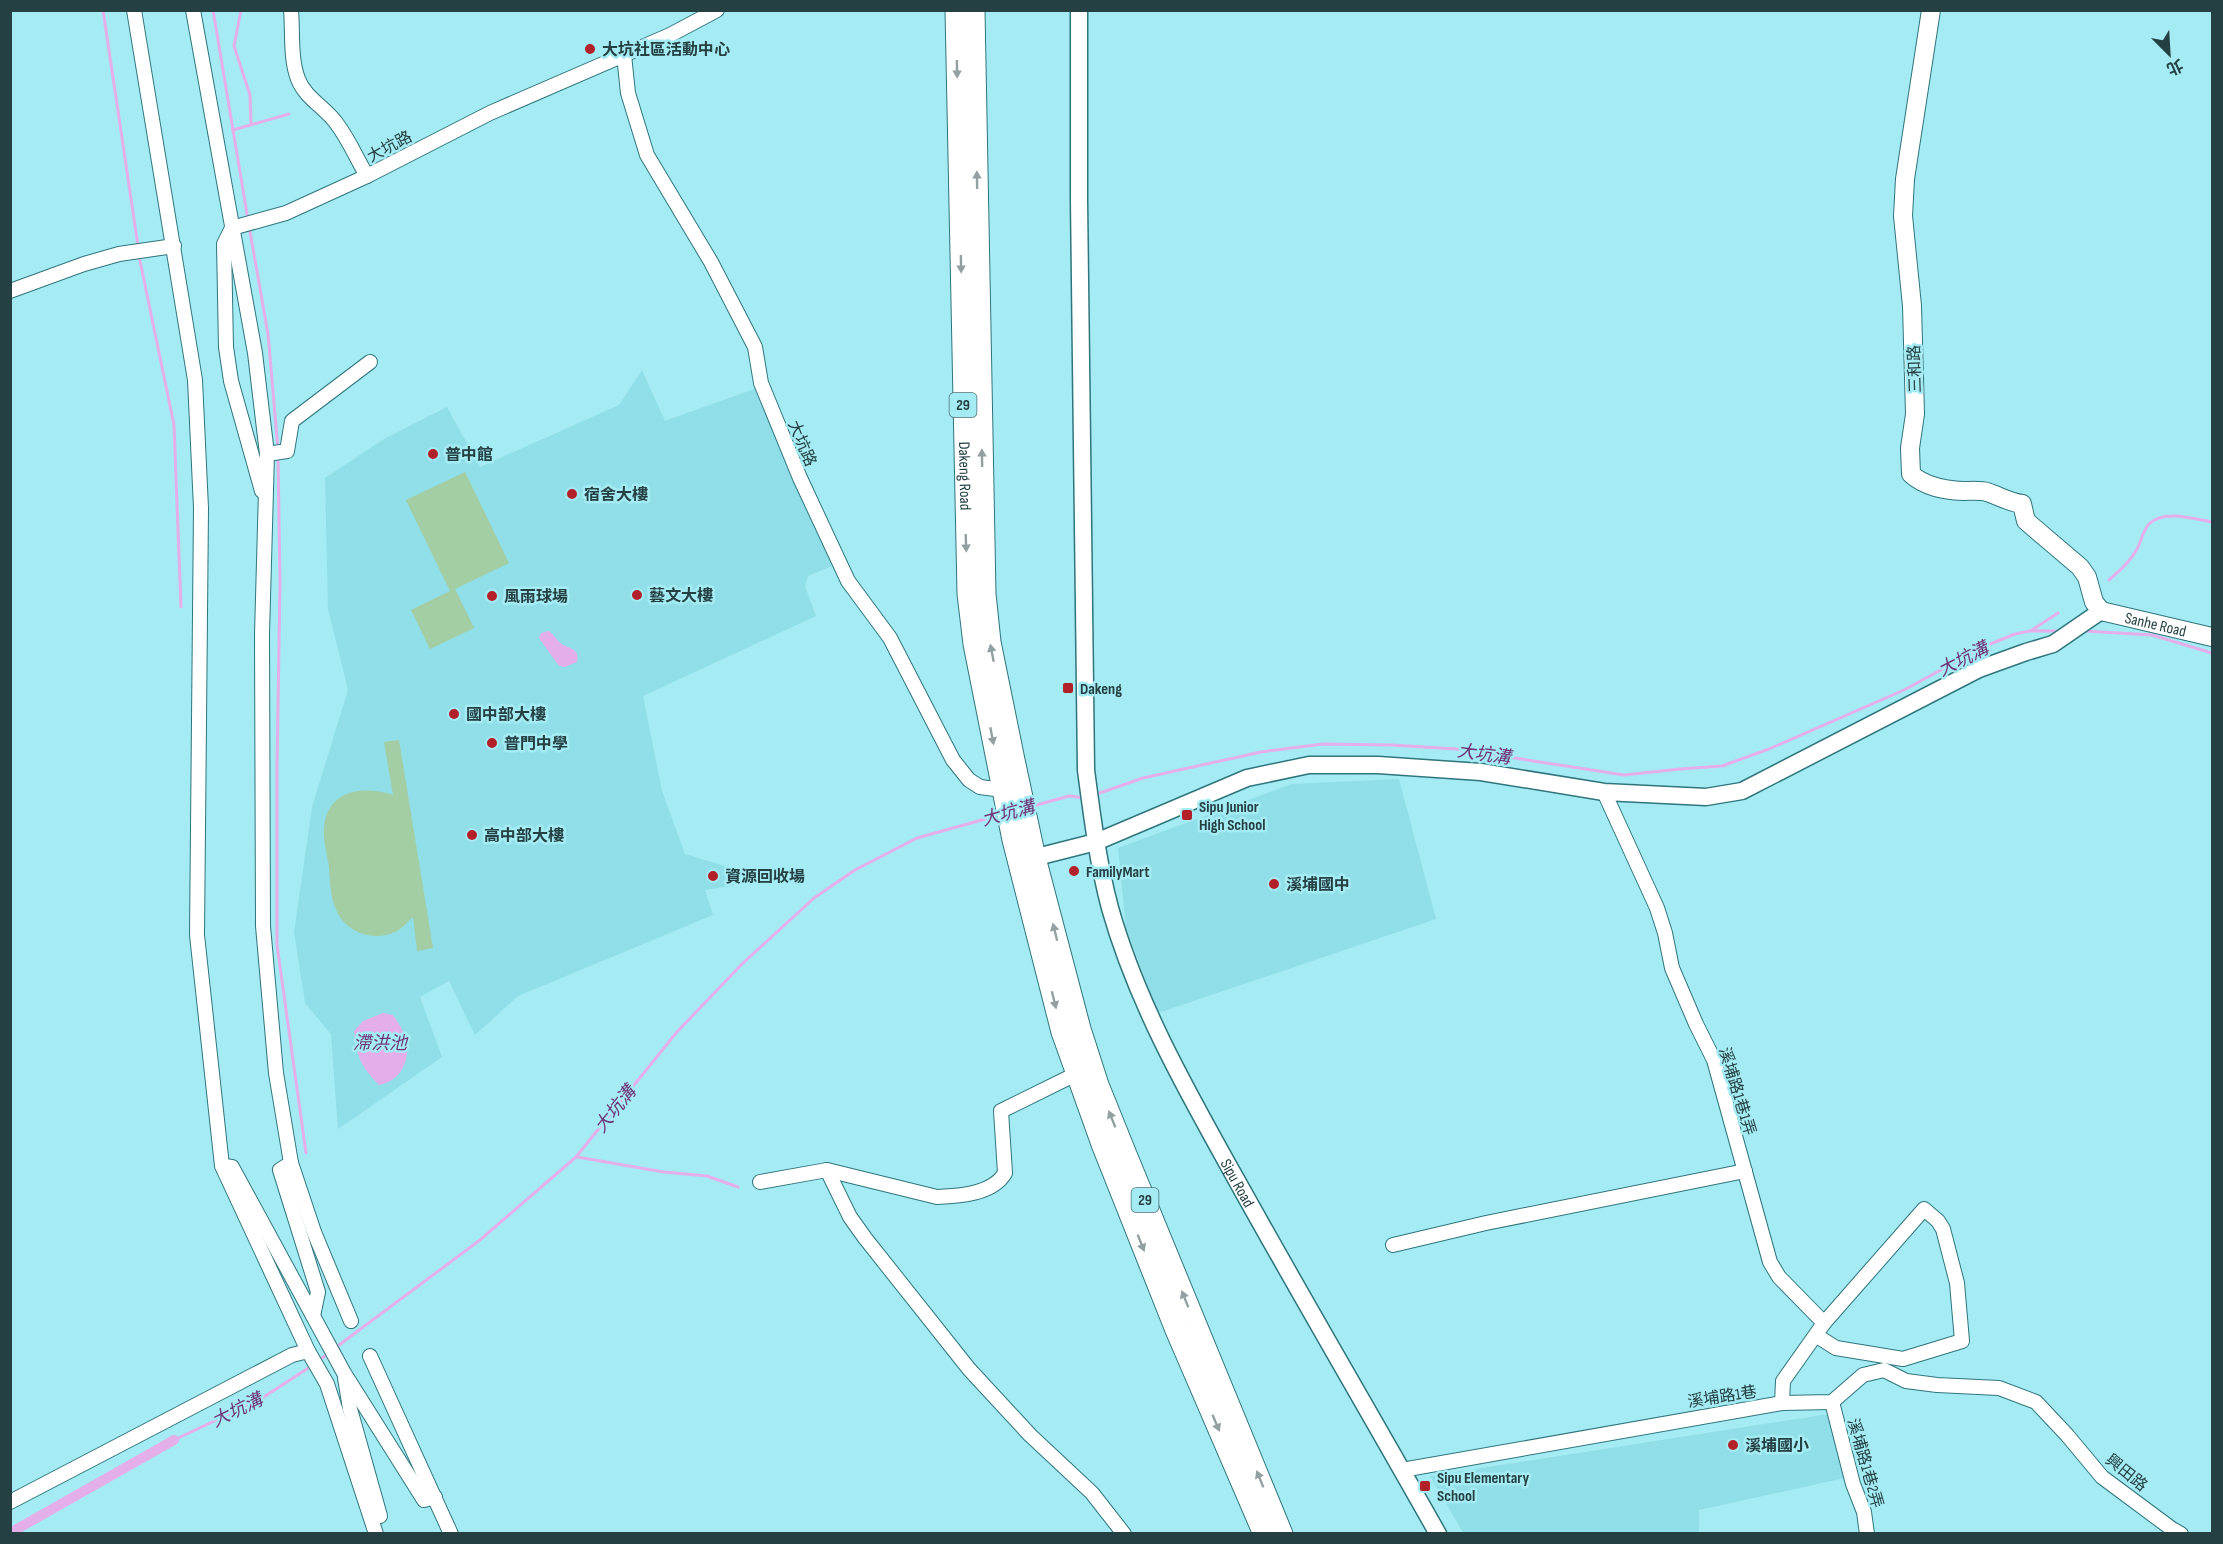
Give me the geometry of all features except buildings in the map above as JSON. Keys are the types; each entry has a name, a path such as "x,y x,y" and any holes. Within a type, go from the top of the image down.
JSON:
{"main road":[{"name":"Dakeng Road","path":"956,10 968,594 974,644 1012,790"},
{"name":"Dakeng Road","path":"974,10 985,594 1012,790"},
{"name":"三和路","path":"1931,10 1904,189 1904,216 1912,306 1915,414 1910,448 1911,474 1919,482 1932,487 1957,491 1985,491 2022,504 2026,521 2080,567 2087,577 2095,615"},
{"name":"Sanhe Road","path":"2095,615 2212,637"},
{"name":"29","path":"1012,790 1062,1032 1076,1074 1176,1330 1268,1533"},
{"name":"29","path":"1027,860 1098,1085 1268,1533"}],"street":[{"path":"134,10 195,380 201,508 197,935 222,1166 308,1351 327,1384 376,1533"},
{"path":"193,10 255,353 267,453 261,710 263,926 276,1073 291,1163 314,1232 351,1321"},
{"path":"291,10 294,60 298,80 307,94 338,124 367,176"},
{"name":"大坑路","path":"232,228 286,213 367,176 490,113 670,35 717,10"},
{"name":"Sipu Road","path":"1079,10 1079,235 1086,770 1096,842 1111,909 1139,988 1164,1044 1203,1119 1287,1272 1438,1533"},
{"name":"大坑路","path":"624,55 628,93 647,155 711,262 755,347 761,383 768,402 804,488 848,581 890,638 953,760 969,780 980,787 1012,790"},
{"path":"232,228 224,244 226,347 231,381 265,504"},
{"path":"10,291 110,256 174,246"},
{"path":"267,453 287,452 292,421 370,362"},
{"path":"1027,860 1096,842 1247,778 1309,765 1378,765 1481,772 1604,792 1706,797 1742,791 1979,669 2054,644 2095,615"},
{"name":"溪埔路1巷1弄","path":"1604,792 1657,908 1672,968 1714,1060 1770,1262 1779,1277 1824,1323"},
{"path":"760,1182 827,1170 937,1197 956,1196 986,1188 1000,1181 1005,1173 1001,1111 1076,1074"},
{"path":"291,1163 280,1170 318,1292 313,1316"},
{"path":"222,1166 232,1167 345,1372 424,1500 435,1497"},
{"path":"827,1170 850,1217 969,1369 1030,1434 1092,1493 1124,1533"},
{"path":"1393,1245 1486,1223 1745,1171"},
{"path":"1782,1403 1783,1381 1824,1323 1924,1209 1938,1221 1943,1229 1957,1283 1962,1341 1903,1359 1836,1348 1817,1336"},
{"path":"10,1502 292,1355 308,1351"},
{"path":"370,1356 451,1533"},
{"name":"興田路","path":"1832,1402 1863,1375 1884,1370 1906,1381 2000,1388 2036,1402 2102,1477 2172,1529 2181,1533"},
{"path":"345,1372 350,1409 385,1533"},
{"name":"溪埔路1巷","path":"1402,1470 1782,1403 1832,1402"},
{"name":"溪埔路1巷2弄","path":"1832,1402 1853,1484 1864,1512 1867,1533"}],"shaded area":[{"name":"普門中學","path":"642,370 665,421 757,388 832,566 808,576 805,586 816,616 643,696 662,791 685,854 725,866 735,885 705,890 713,915 518,996 475,1035 449,981 420,997 442,1057 338,1129 331,1034 305,1003 294,932 312,807 348,690 328,609 325,478 384,439 447,407 480,467 619,405"},
{"name":"溪埔國中","path":"1399,779 1436,919 1158,1013 1126,928 1118,848 1292,784"},
{"name":"溪埔國小","path":"1829,1414 1845,1478 1699,1510 1699,1533 1464,1534 1430,1476"}],"green space":[{"path":"465,472 509,563 455,589 474,628 430,649 411,610 450,591 406,500"},
{"path":"399,740 433,948 417,951 413,917 398,931 377,936 359,933 345,923 332,897 324,838 326,816 331,806 339,798 359,791 393,795 384,742"}],"water":[{"path":"549,631 559,642 575,651 578,657 577,662 565,667 559,666 539,638 541,633"},
{"name":"滯洪池","path":"383,1013 393,1015 402,1030 407,1049 400,1072 395,1078 379,1085 361,1061 354,1031 363,1021"}],"waterway":[{"path":"103,10 138,246"},
{"path":"213,10 248,220"},
{"path":"241,10 234,46 250,95 251,124"},
{"path":"233,130 289,114"},
{"path":"249,226 268,334 278,449"},
{"path":"139,256 174,425 181,607"},
{"path":"278,455 280,583 277,945 306,1153"},
{"path":"2109,580 2131,558 2147,527 2155,519 2179,516 2212,522"},
{"path":"2032,630 2058,613"},
{"name":"大坑溝","path":"1094,795 1143,778 1261,752 1323,744 1456,749 1624,775 1722,766 1769,749 1904,690 1983,647 2015,634 2030,631 2060,631"},
{"name":"大坑溝","path":"2085,631 2152,635 2212,653"},
{"name":"大坑溝","path":"1033,806 1069,796 1085,798"},
{"name":"大坑溝","path":"335,1348 480,1240 576,1157 676,1033 742,964 814,898 855,870 917,838 1000,815"},
{"path":"577,1157 664,1172 707,1176 738,1187"},
{"name":"大坑溝","path":"318,1361 330,1352"},
{"name":"大坑溝","path":"174,1440 259,1400 313,1365"},
{"name":"大坑溝","path":"10,1533 174,1440"}],"place":[{"name":"大坑社區活動中心","path":"590,49"},
{"name":"普中館","path":"433,454"},
{"name":"宿舍大樓","path":"572,494"},
{"name":"藝文大樓","path":"637,595"},
{"name":"風雨球場","path":"492,596"},
{"name":"Dakeng","path":"1068,688"},
{"name":"國中部大樓","path":"454,714"},
{"name":"普門中學","path":"492,743"},
{"name":"Sipu Junior High School","path":"1187,815"},
{"name":"高中部大樓","path":"472,835"},
{"name":"FamilyMart","path":"1074,871"},
{"name":"資源回收場","path":"713,876"},
{"name":"溪埔國中","path":"1274,884"},
{"name":"溪埔國小","path":"1733,1445"},
{"name":"Sipu Elementary School","path":"1425,1486"}]}
